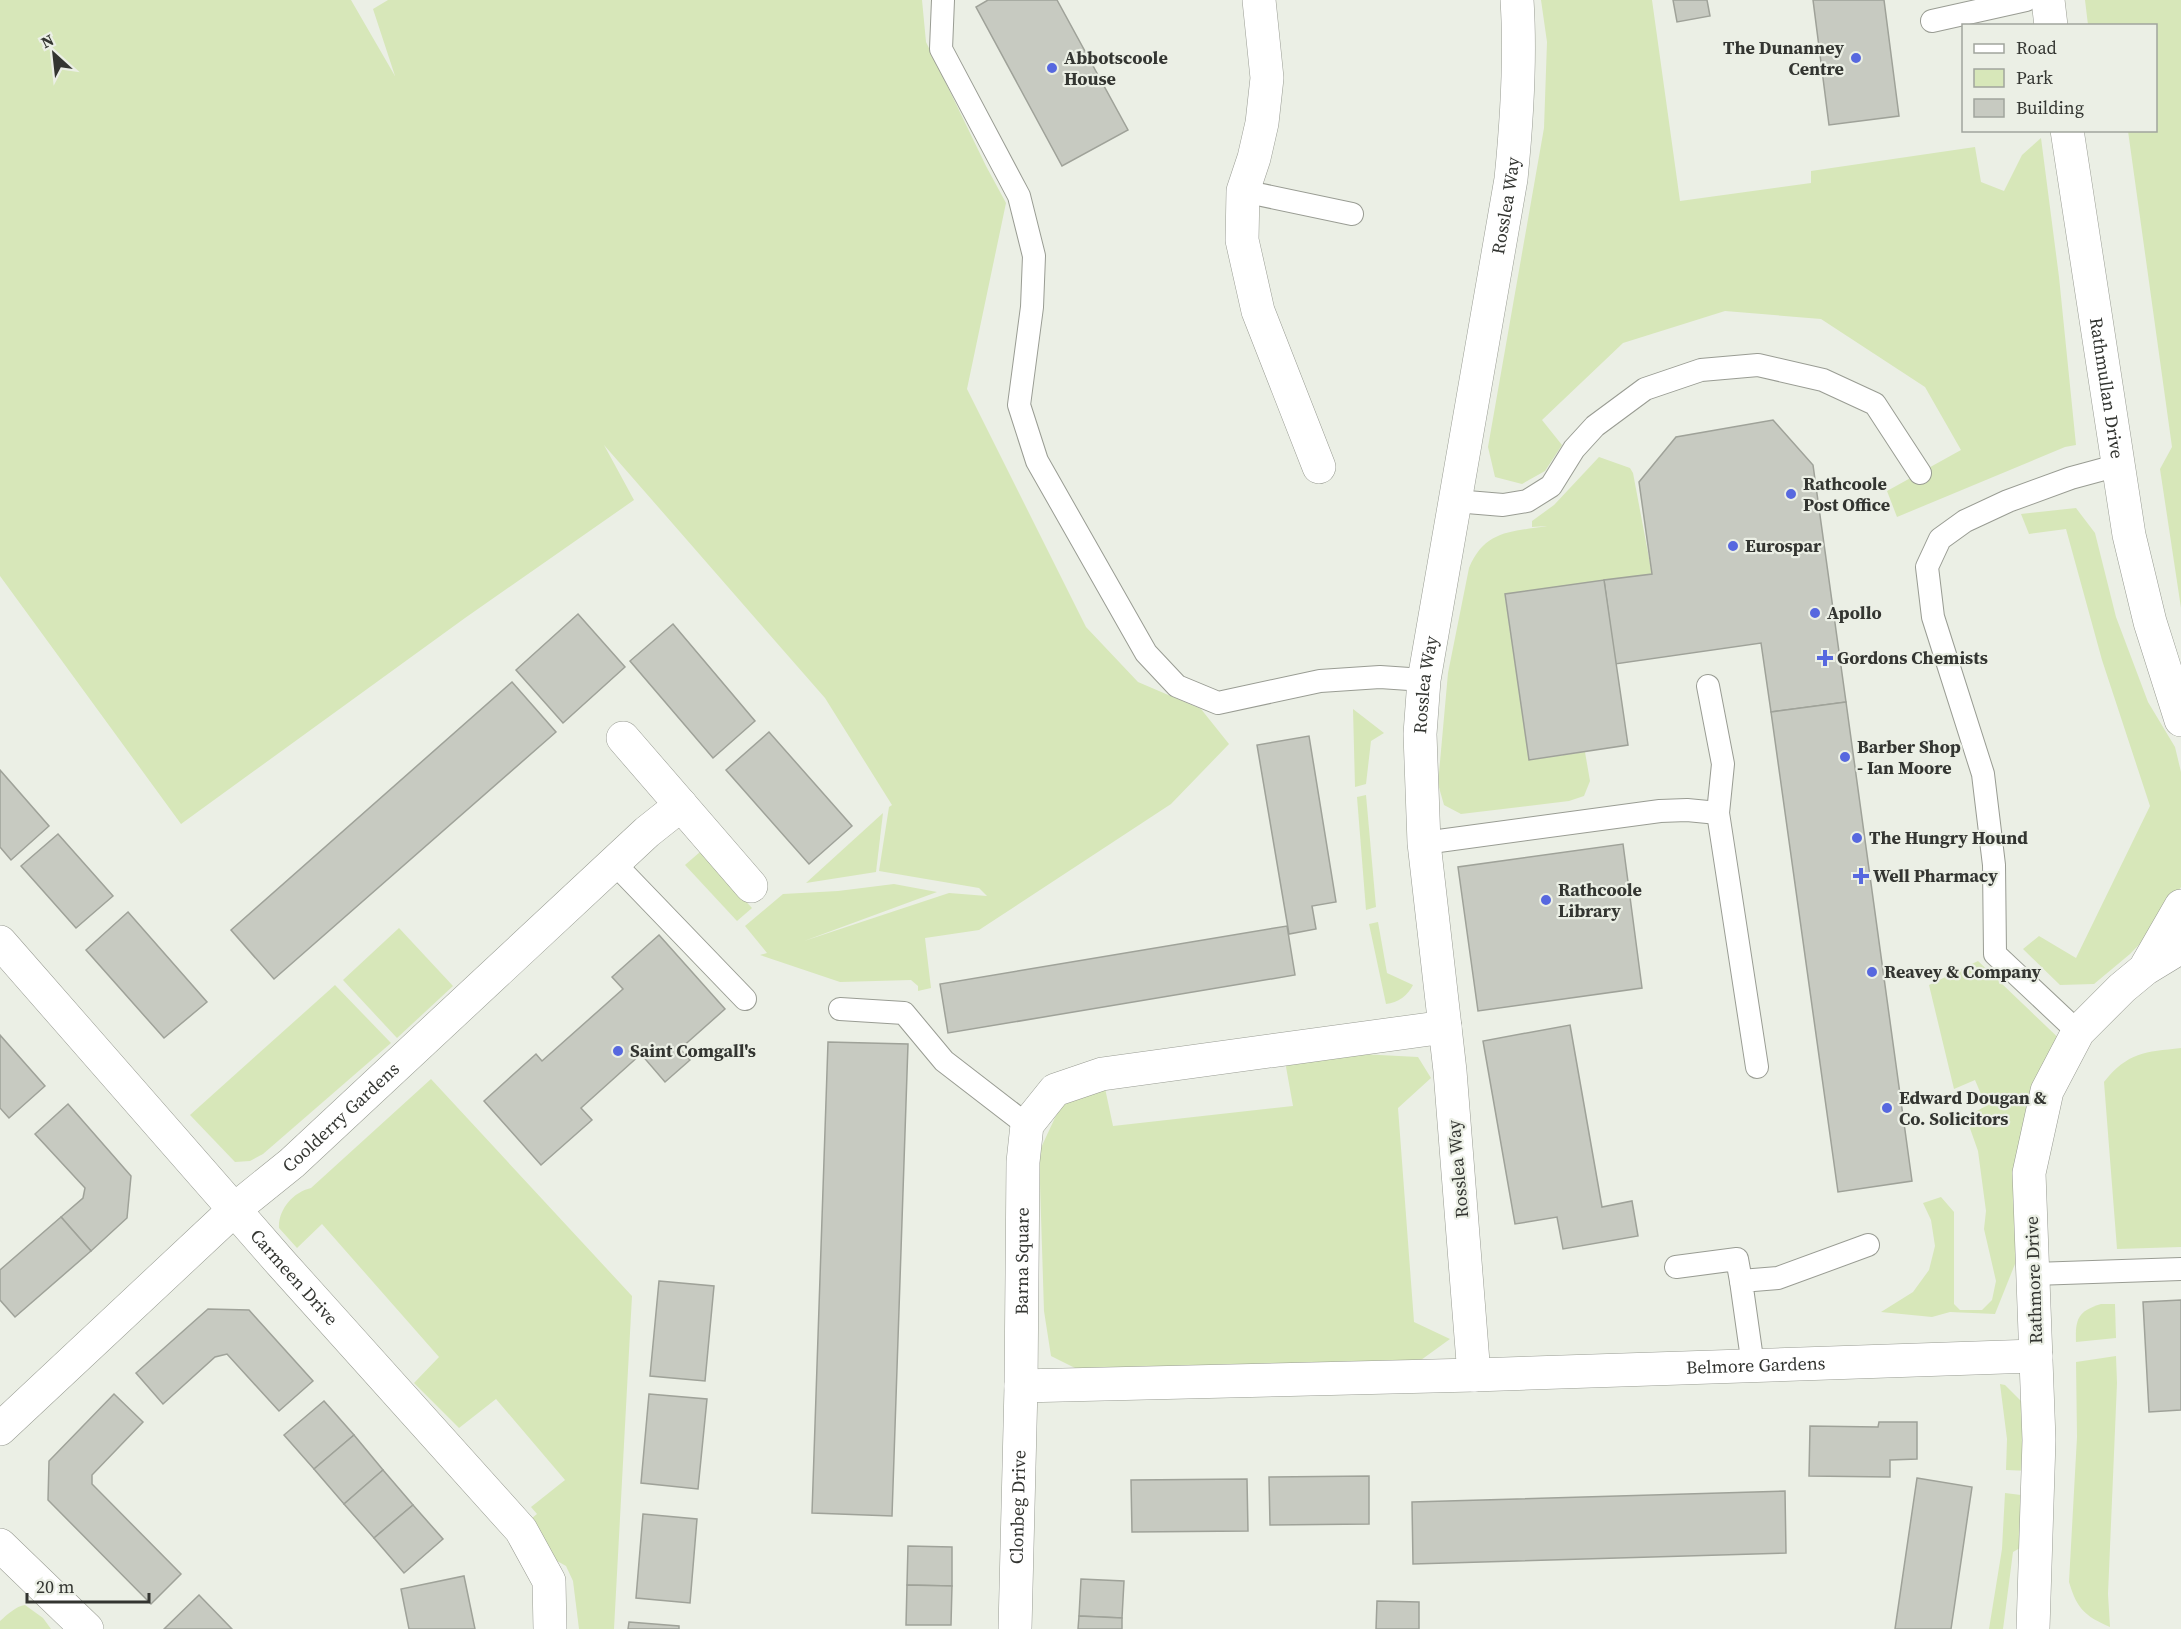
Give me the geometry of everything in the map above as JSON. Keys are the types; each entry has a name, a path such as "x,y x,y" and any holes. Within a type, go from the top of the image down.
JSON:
{"street":[{"path":"1259,0 1267,78 1254,158 1243,191 1242,240 1258,311 1319,467"},
{"name":"Rosslea Way","path":"1474,1375 1445,1027 1424,843 1420,734 1424,680 1511,178 1518,105 1517,0"},
{"path":"2048,0 2051,24"},
{"name":"Rathmullan Drive","path":"2067,132 2129,535 2157,643 2181,720"},
{"name":"Rathmullan Drive","path":"2157,643 2181,677"},
{"path":"623,738 750,886"},
{"name":"Coolderry Gardens","path":"0,1429 235,1209 292,1162 615,863 681,805"},
{"name":"Rathmore Drive","path":"2145,969 2181,906"},
{"name":"Carmeen Drive","path":"0,942 521,1530 549,1581 550,1629"},
{"name":"Rathmore Drive","path":"2033,1629 2039,1440 2030,1173 2048,1091 2078,1032 2122,988 2145,969 2181,947"},
{"path":"1027,1125 1055,1090 1101,1074 1445,1027"},
{"name":"Barna Square","path":"1021,1386 1023,1162 1027,1125"},
{"name":"Belmore Gardens","path":"1474,1375 2036,1356"},
{"path":"1021,1386 1474,1375"},
{"name":"Clonbeg Drive","path":"1015,1629 1021,1386"},
{"path":"7,1565 87,1629"}],"lane":[{"path":"943,0 941,49 1019,196 1034,256 1032,307 1019,405 1037,461 1146,653 1177,686 1218,703 1320,681 1380,677 1424,680"},
{"path":"1932,21 2026,0"},
{"path":"1243,191 1352,214"},
{"path":"1455,501 1503,505 1527,501 1551,486 1574,449 1595,426 1644,388 1701,370 1758,365 1823,380 1875,404 1920,473"},
{"path":"2078,1032 1995,954 1994,865 1983,774 1934,617 1927,567 1940,539 1965,521 2008,501 2070,477 2119,465"},
{"path":"1708,686 1723,764 1718,813 1756,1067"},
{"path":"1424,843 1660,811 1687,810 1718,813"},
{"path":"615,863 745,999"},
{"path":"840,1009 904,1013 944,1061 1027,1125"},
{"path":"1741,1281 1778,1278 1868,1245"},
{"path":"1676,1267 1737,1259 1753,1366"},
{"path":"2034,1274 2181,1269"}],"green space":[{"path":"0,0 351,0 395,76 373,9 388,0 922,0 926,42 1006,203 967,389 1086,627 1138,682 1201,709 1229,744 1171,804 979,930 925,938 931,988 918,991 918,986 911,980 840,982 760,955 767,953 745,926 783,894 838,891 894,884 937,892 804,941 949,893 987,896 979,888 879,871 889,807 892,805 825,698 604,445 634,500 465,618 181,824 0,576"},
{"path":"1541,0 1652,0 1680,201 1811,183 1811,171 1975,147 1981,182 2004,191 2022,155 2041,138 2059,277 2076,445 2065,447 1897,517 1887,491 1961,450 1925,387 1821,319 1725,311 1623,343 1542,420 1562,445 1545,471 1522,484 1495,477 1488,447 1544,128 1547,42"},
{"path":"2085,0 2181,0 2181,608 2160,469 2172,447 2128,132 2157,132 2157,24 2088,24"},
{"path":"1599,457 1630,468 1633,473 1652,574 1505,595 1529,760 1585,752 1590,781 1584,796 1569,801 1461,814 1444,805 1438,784 1448,673 1469,568 1483,546 1500,535 1547,526 1532,527 1532,521 1554,505"},
{"path":"2076,508 2095,533 2116,617 2148,702 2175,747 2181,772 2181,887 2157,926 2130,954 2094,984 2060,985 2023,949 2039,936 2076,958 2150,806 2102,660 2066,529 2029,534 2021,514"},
{"path":"1353,709 1384,733 1371,741 1366,784 1355,787"},
{"path":"1366,795 1376,907 1366,910 1357,797"},
{"path":"883,813 876,872 806,883"},
{"path":"700,852 752,908 737,921 685,865"},
{"path":"1378,922 1387,973 1413,985 1402,998 1386,1004 1369,924"},
{"path":"399,928 453,986 397,1038 343,980"},
{"path":"1978,961 2069,1048 2029,1173 2015,1264 1995,1314 1950,1312 1932,1317 1881,1312 1913,1292 1929,1270 1935,1246 1931,1220 1923,1203 1941,1197 1954,1212 1954,1304 1960,1310 1982,1310 1992,1300 1996,1281 1984,1229 1986,1211 1978,1151 1966,1117 1986,1106 1975,1080 1954,1089 1929,985"},
{"path":"335,985 391,1043 263,1154 250,1161 235,1162 190,1115"},
{"path":"2181,1048 2181,1247 2117,1249 2104,1082 2121,1065 2138,1055"},
{"path":"1283,1050 1418,1057 1431,1078 1398,1108 1414,1322 1450,1339 1421,1360 1077,1369 1051,1356 1044,1311 1039,1152 1060,1107 1102,1074 1113,1126 1293,1106"},
{"path":"431,1079 632,1296 614,1629 579,1629 573,1581 566,1566 543,1553 527,1522 537,1514 531,1507 565,1480 496,1399 459,1428 414,1383 439,1357 322,1224 297,1248 279,1228 284,1208 298,1193 311,1188"},
{"path":"2101,1304 2115,1304 2116,1338 2076,1342 2076,1327 2080,1317 2087,1310"},
{"path":"2116,1356 2117,1383 2108,1594 2110,1627 2083,1610 2075,1599 2069,1582 2077,1437 2076,1362"},
{"path":"2000,1384 2005,1385 2021,1401 2030,1471 2006,1470 2007,1439"},
{"path":"2005,1493 2029,1496 2027,1544 2013,1552 2003,1629 1989,1629 2002,1549"},
{"path":"25,1605 43,1618 51,1629 0,1629 0,1621 15,1609"}],"building":[{"name":"Abbotscoole House","path":"988,0 1057,0 1128,130 1062,166 976,7"},
{"name":"The Dunanney Centre","path":"1673,0 1707,0 1710,16 1677,22"},
{"name":"The Dunanney Centre","path":"1813,0 1884,0 1899,116 1829,125"},
{"path":"1773,420 1813,465 1846,702 1771,712 1761,643 1615,664 1604,580 1652,574 1639,482 1676,437"},
{"path":"1604,580 1628,745 1529,760 1505,594"},
{"path":"578,614 625,667 563,723 516,670"},
{"path":"673,624 755,721 713,758 630,661"},
{"path":"512,682 556,732 274,979 231,930"},
{"path":"1846,702 1912,1181 1838,1192 1771,712"},
{"path":"769,732 852,826 809,864 726,770"},
{"path":"1309,736 1336,902 1312,906 1316,929 1289,934 1257,745"},
{"path":"0,770 49,826 11,860 0,847"},
{"path":"58,834 113,896 76,928 21,866"},
{"name":"Rathcoole Library","path":"1623,844 1642,988 1478,1011 1458,867"},
{"path":"128,912 207,1002 164,1038 86,950"},
{"path":"1287,926 1295,975 948,1033 940,984"},
{"name":"Saint Comgall's","path":"659,935 725,1009 680,1049 690,1060 665,1082 641,1054 581,1108 592,1120 541,1165 484,1101 536,1054 542,1061 623,989 612,977"},
{"path":"1570,1025 1602,1207 1632,1201 1638,1236 1563,1249 1557,1217 1515,1224 1483,1041"},
{"path":"0,1035 45,1086 9,1118 0,1108"},
{"path":"828,1042 908,1044 892,1516 812,1513"},
{"path":"68,1104 131,1176 127,1218 91,1251 61,1217 83,1198 85,1188 35,1134"},
{"path":"61,1217 91,1251 15,1317 0,1300 0,1270"},
{"path":"659,1281 714,1286 705,1381 650,1376"},
{"path":"2181,1300 2181,1410 2149,1412 2143,1302"},
{"path":"208,1309 249,1310 313,1381 279,1411 227,1354 215,1357 163,1404 136,1373"},
{"path":"114,1394 143,1422 92,1475 92,1484 181,1574 151,1604 48,1500 49,1461"},
{"path":"649,1394 707,1399 698,1489 641,1483"},
{"path":"324,1401 354,1435 314,1469 284,1435"},
{"path":"1879,1422 1917,1422 1917,1459 1890,1460 1890,1477 1809,1476 1810,1426 1878,1427"},
{"path":"354,1435 383,1470 344,1504 314,1469"},
{"path":"383,1470 413,1505 374,1538 344,1504"},
{"path":"1369,1476 1369,1524 1270,1525 1269,1477"},
{"path":"1917,1478 1972,1487 1951,1629 1895,1629"},
{"path":"1247,1479 1248,1531 1132,1532 1131,1480"},
{"path":"1785,1491 1786,1553 1413,1564 1412,1502"},
{"path":"413,1505 443,1539 404,1573 374,1538"},
{"path":"643,1514 697,1519 690,1603 636,1598"},
{"path":"908,1546 952,1547 952,1586 907,1585"},
{"path":"464,1576 475,1629 409,1629 401,1589"},
{"path":"1081,1579 1124,1581 1122,1618 1079,1616"},
{"path":"907,1585 952,1586 951,1625 906,1625"},
{"path":"199,1595 232,1629 164,1629"},
{"path":"1377,1601 1419,1602 1419,1629 1376,1629"},
{"path":"1079,1616 1122,1618 1122,1629 1078,1629"},
{"path":"629,1622 679,1626 679,1629 628,1629"}],"place":[{"name":"The Dunanney Centre","path":"1856,58"},
{"name":"Abbotscoole House","path":"1052,68"},
{"name":"Rathcoole Post Office","path":"1791,494"},
{"name":"Eurospar","path":"1733,546"},
{"name":"Apollo","path":"1815,613"},
{"name":"Gordons Chemists","path":"1825,658"},
{"name":"Barber Shop - Ian Moore","path":"1845,757"},
{"name":"The Hungry Hound","path":"1857,838"},
{"name":"Well Pharmacy","path":"1861,876"},
{"name":"Rathcoole Library","path":"1546,900"},
{"name":"Reavey & Company","path":"1872,972"},
{"name":"Saint Comgall's","path":"618,1051"},
{"name":"Edward Dougan & Co. Solicitors","path":"1887,1108"}]}
